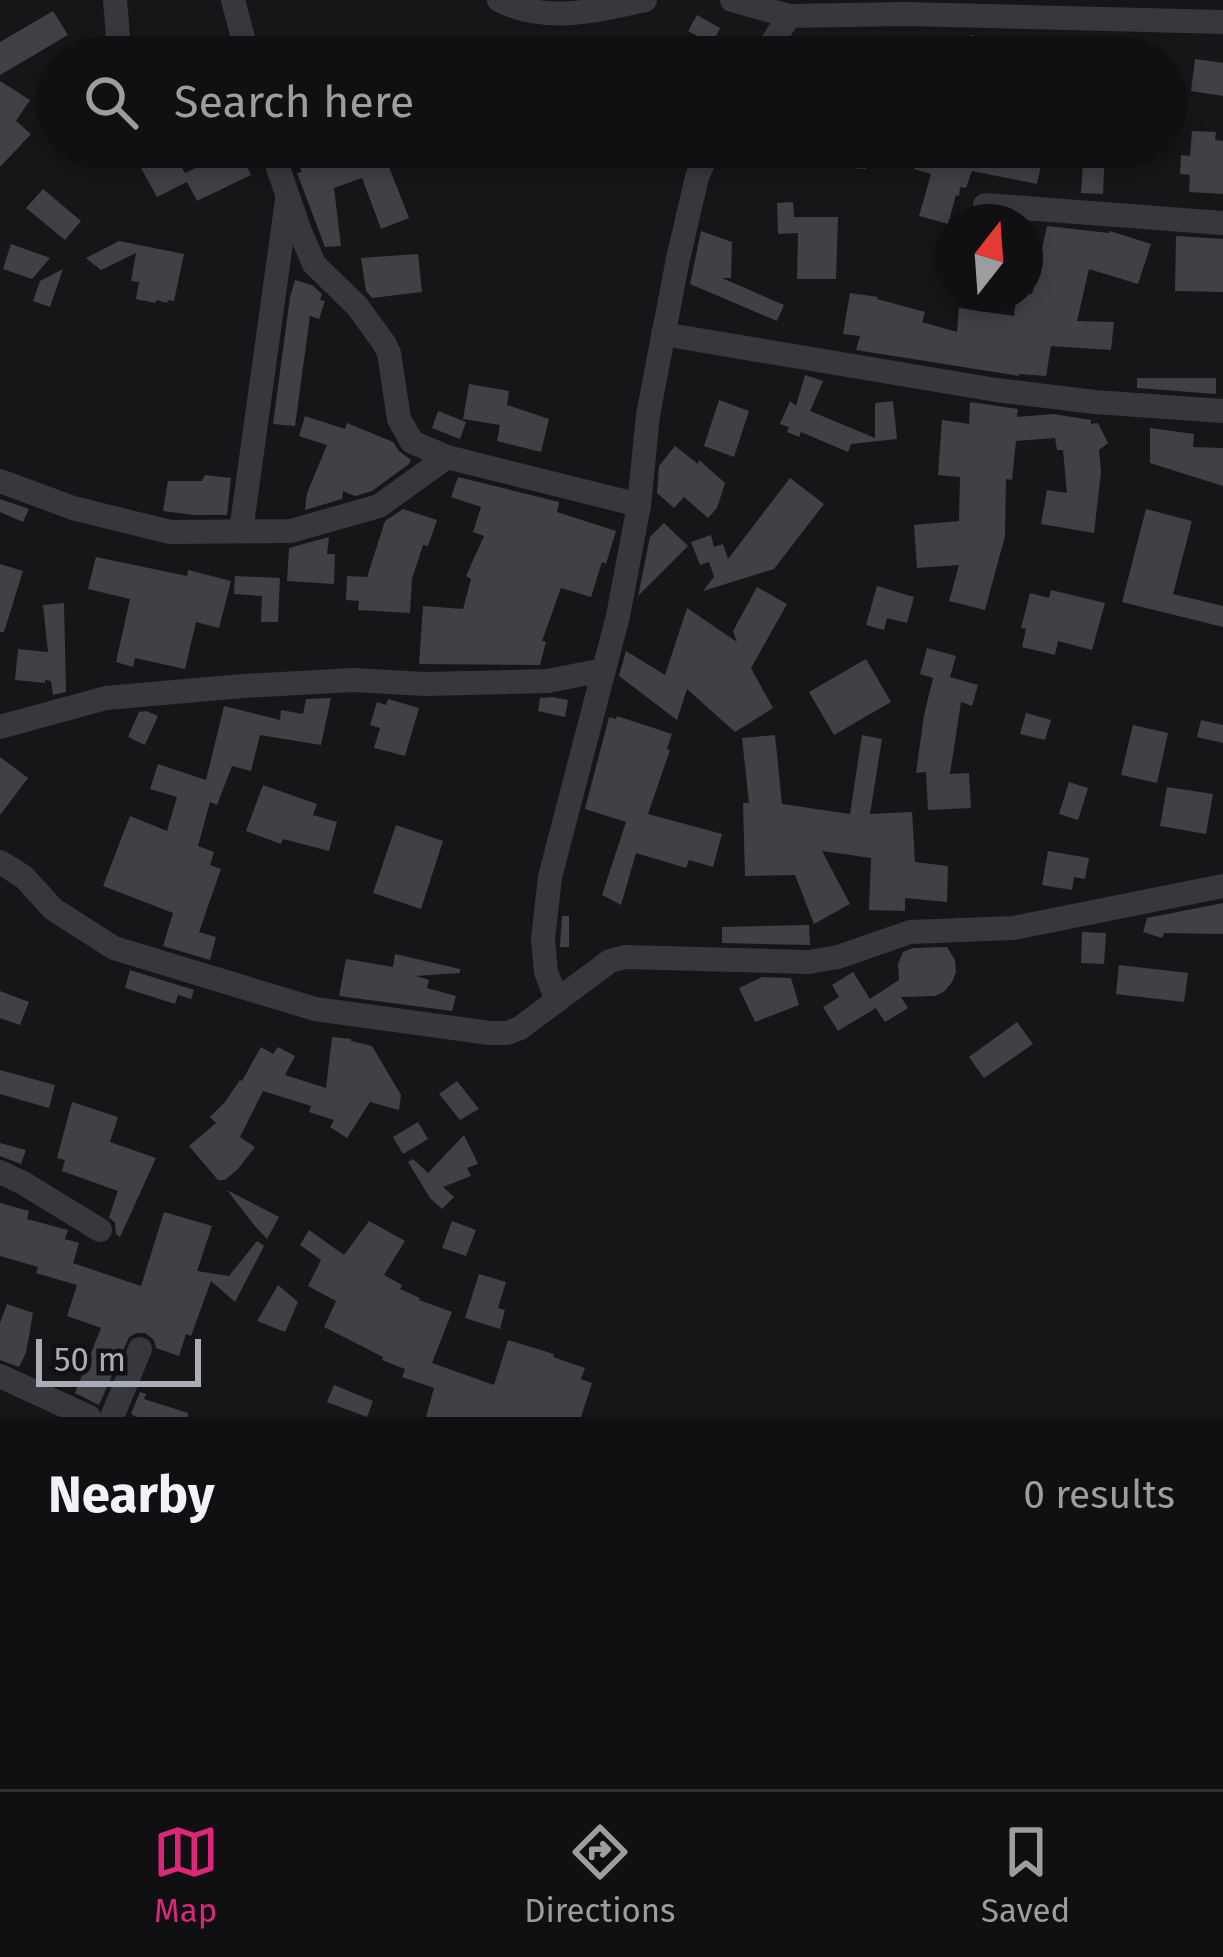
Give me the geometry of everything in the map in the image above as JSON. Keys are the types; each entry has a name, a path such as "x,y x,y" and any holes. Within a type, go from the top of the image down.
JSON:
{"street":[{"path":"116,0 118,36"},
{"path":"232,0 242,36"},
{"path":"499,0 546,15 645,0"},
{"path":"732,0 789,16 905,14 1223,22"},
{"path":"776,36 789,16"},
{"path":"278,168 314,264 357,306 389,353 399,419 412,442 447,457 639,505"},
{"path":"557,1000 543,939 550,877 618,616 639,505 648,415 701,168"},
{"path":"241,531 287,195"},
{"path":"1043,210 1223,223"},
{"path":"663,334 996,390 1223,411"},
{"path":"0,482 74,508 170,532 290,531 379,506 447,457"},
{"path":"0,727 106,698 353,680 548,682 603,670"},
{"path":"0,862 24,877 53,909 113,947 315,1009 507,1034 610,961 625,957 809,962 910,932 1013,928 1223,886"},
{"path":"0,1172 100,1229"},
{"path":"112,1417 140,1349"},
{"path":"0,1376 89,1417"}],"building":[{"path":"53,11 68,35 36,36 36,54 0,75 0,42"},
{"path":"697,15 720,28 716,36 688,31"},
{"path":"1195,59 1223,63 1223,96 1191,91"},
{"path":"0,81 30,100 16,121 31,134 0,167"},
{"path":"1192,131 1216,132 1215,140 1223,141 1223,194 1189,192 1190,175 1180,174 1190,156"},
{"path":"141,168 182,168 185,173 196,168 248,168 251,175 197,201 187,182 157,197"},
{"path":"300,168 389,168 409,218 381,229 362,178 334,188 341,246 325,247 297,173 302,172"},
{"path":"914,168 1040,168 1037,184 972,171 954,204 935,204 935,220 919,216 931,174"},
{"path":"1083,168 1104,168 1103,194 1081,193"},
{"path":"43,189 81,221 65,240 26,208"},
{"path":"793,202 794,217 838,217 836,279 797,279 798,233 778,234 777,203"},
{"path":"1047,226 1110,231 1151,244 1138,284 1089,269 1077,321 1114,322 1111,350 1051,346 1046,376 1019,376 856,350 860,336 843,334 850,293 925,312 922,322 957,332 959,312 1014,316 1015,312 1043,312"},
{"path":"701,231 732,242 731,278 722,278 784,305 777,321 690,284"},
{"path":"1176,236 1223,239 1223,292 1175,291"},
{"path":"119,241 184,254 174,301 136,299 139,282 131,281 136,253 101,270 86,258"},
{"path":"11,244 50,258 32,279 3,269"},
{"path":"418,254 422,292 372,298 366,291 361,258"},
{"path":"63,269 50,307 33,301 40,281"},
{"path":"295,280 312,285 325,301 319,319 310,316 295,426 273,424"},
{"path":"805,375 823,381 810,411 875,438 875,403 893,401 897,439 851,444 848,452 801,432 799,437 787,432 789,427 780,424 790,401 796,406"},
{"path":"1137,378 1216,378 1216,394 1137,388"},
{"path":"469,384 509,391 507,405 549,419 541,452 497,441 500,425 463,419"},
{"path":"719,400 749,411 734,457 704,446"},
{"path":"970,402 1018,409 1017,417 1053,414 1091,420 1091,424 1098,423 1108,443 1099,450 1094,533 1041,524 1047,490 1067,493 1063,450 1057,450 1055,438 1016,441 1012,480 1006,479 1005,536 985,610 949,601 959,565 917,568 914,525 959,521 960,477 938,475 942,420 969,424"},
{"path":"438,411 466,422 460,439 432,428"},
{"path":"305,416 345,429 347,423 393,442 411,460 372,491 355,496 343,491 342,499 305,510 327,445 299,436"},
{"path":"1150,428 1194,434 1193,447 1223,448 1223,486 1150,463"},
{"path":"675,446 725,483 717,508 708,518 684,497 674,508 657,493 659,466"},
{"path":"205,475 231,478 227,515 163,511 168,481 202,481"},
{"path":"458,477 559,502 557,512 616,531 591,597 561,588 542,641 546,642 540,665 419,664 423,606 463,609 471,579 466,576 484,536 473,532 481,507 451,497"},
{"path":"790,478 824,504 774,569 703,591 714,577 709,562 700,565 691,542 711,535 714,547 723,544 728,559"},
{"path":"0,499 29,509 23,522 0,512"},
{"path":"403,509 437,520 412,579 410,613 358,610 359,601 346,600 347,576 367,577 385,521"},
{"path":"1146,509 1192,521 1173,594 1223,606 1223,627 1122,602"},
{"path":"664,523 688,546 638,596 650,537"},
{"path":"329,537 327,554 335,554 334,584 287,581 289,548"},
{"path":"96,557 231,581 219,628 196,622 185,669 135,658 133,667 116,662 130,599 88,589"},
{"path":"0,564 23,571 4,632 0,632"},
{"path":"235,576 280,578 278,622 261,622 262,596 234,594"},
{"path":"877,586 914,597 907,623 887,618 884,630 866,625"},
{"path":"757,587 787,604 751,668 773,708 735,732 687,689 677,720 619,676 626,651 665,675 687,608 737,642 733,631"},
{"path":"1051,590 1105,603 1092,650 1058,641 1055,655 1022,647 1026,629 1021,628 1030,593 1049,598"},
{"path":"64,603 66,692 53,695 51,681 15,680 18,649 48,652 43,605"},
{"path":"927,648 956,656 950,677 978,685 972,706 961,702 950,774 969,773 971,808 928,810 926,772 916,773 933,678 920,674"},
{"path":"866,659 891,702 834,735 809,692"},
{"path":"331,698 321,745 260,735 251,771 232,766 217,805 210,802 198,846 214,852 210,865 221,869 199,932 216,937 210,960 163,946 173,913 103,886 130,816 167,831 177,797 150,789 158,764 206,780 224,706 280,720 281,710 303,714 306,699"},
{"path":"540,698 568,700 565,717 538,711"},
{"path":"388,699 419,708 405,756 374,748 380,728 370,725 377,702 386,705"},
{"path":"139,712 158,716 145,745 128,737"},
{"path":"1026,713 1051,720 1045,740 1020,734"},
{"path":"609,717 672,734 648,814 722,834 713,867 689,860 686,868 636,853 621,905 602,895 626,822 585,809"},
{"path":"1201,720 1223,725 1223,743 1197,737"},
{"path":"1133,725 1168,733 1157,783 1121,775"},
{"path":"775,735 782,804 850,814 862,735 882,739 870,814 912,812 915,862 948,866 947,902 905,898 905,911 869,910 871,858 822,851 850,904 814,924 795,875 745,876 743,803 749,803 742,738"},
{"path":"0,757 28,778 0,815"},
{"path":"1069,782 1088,788 1078,820 1059,814"},
{"path":"263,785 317,804 313,815 337,822 329,851 283,839 281,844 246,831"},
{"path":"1167,787 1213,794 1206,834 1160,826"},
{"path":"396,825 443,841 421,909 373,893"},
{"path":"1048,851 1089,858 1085,879 1074,877 1072,890 1042,885"},
{"path":"1223,903 1223,934 1164,933 1162,938 1143,932 1147,918"},
{"path":"562,916 569,916 569,947 560,947"},
{"path":"809,925 810,945 722,943 722,927"},
{"path":"1082,932 1106,933 1104,964 1081,963"},
{"path":"947,947 955,960 956,972 945,991 935,996 901,997 908,1008 885,1022 876,1008 838,1031 823,1007 839,997 832,985 853,972 870,999 899,980 903,952"},
{"path":"395,954 460,969 460,973 416,976 429,980 427,988 456,996 452,1011 339,996 346,959 393,967"},
{"path":"1119,965 1188,973 1184,1002 1116,994"},
{"path":"130,970 194,990 191,999 178,995 175,1004 125,988"},
{"path":"762,977 791,978 799,1005 755,1022 739,988"},
{"path":"0,991 29,1002 20,1025 0,1018"},
{"path":"1017,1022 1033,1044 984,1078 969,1057"},
{"path":"332,1037 372,1046 401,1095 399,1110 370,1102 347,1138 330,1127 334,1120 309,1112 311,1106 263,1091 240,1137 255,1147 238,1169 218,1180 189,1146 216,1123 210,1117 242,1081 261,1047 273,1054 278,1047 295,1056 285,1075 326,1088"},
{"path":"0,1070 55,1085 49,1108 0,1094"},
{"path":"457,1081 479,1109 460,1120 439,1094"},
{"path":"72,1102 118,1117 110,1142 156,1158 120,1237 109,1217 118,1191 62,1171 65,1160 57,1158"},
{"path":"418,1122 428,1139 403,1154 393,1137"},
{"path":"464,1135 478,1164 467,1168 471,1176 443,1187 454,1197 442,1209 408,1162 413,1159 428,1173"},
{"path":"0,1143 26,1150 21,1164 0,1156"},
{"path":"227,1190 279,1217 267,1239 254,1225"},
{"path":"0,1203 29,1211 27,1219 68,1230 65,1239 79,1243 73,1263 141,1286 164,1212 212,1226 197,1271 229,1276 257,1241 264,1246 235,1302 211,1281 179,1356 156,1348 145,1333 129,1337 99,1405 75,1393 101,1328 67,1316 77,1285 0,1256"},
{"path":"369,1221 405,1241 384,1275 419,1300 452,1312 432,1363 494,1385 508,1340 554,1354 585,1368 581,1379 592,1383 581,1417 426,1417 434,1388 402,1377 405,1369 324,1327 336,1301 308,1286 321,1260 300,1245 309,1230 344,1255"},
{"path":"452,1221 476,1230 466,1256 442,1248"},
{"path":"479,1274 506,1282 498,1308 505,1310 500,1329 465,1318"},
{"path":"278,1285 298,1302 285,1332 257,1321"},
{"path":"7,1304 33,1313 19,1367 0,1360 0,1323"},
{"path":"334,1385 373,1401 367,1417 327,1402"},
{"path":"140,1392 146,1394 144,1399 188,1413 188,1417 131,1414"}]}
